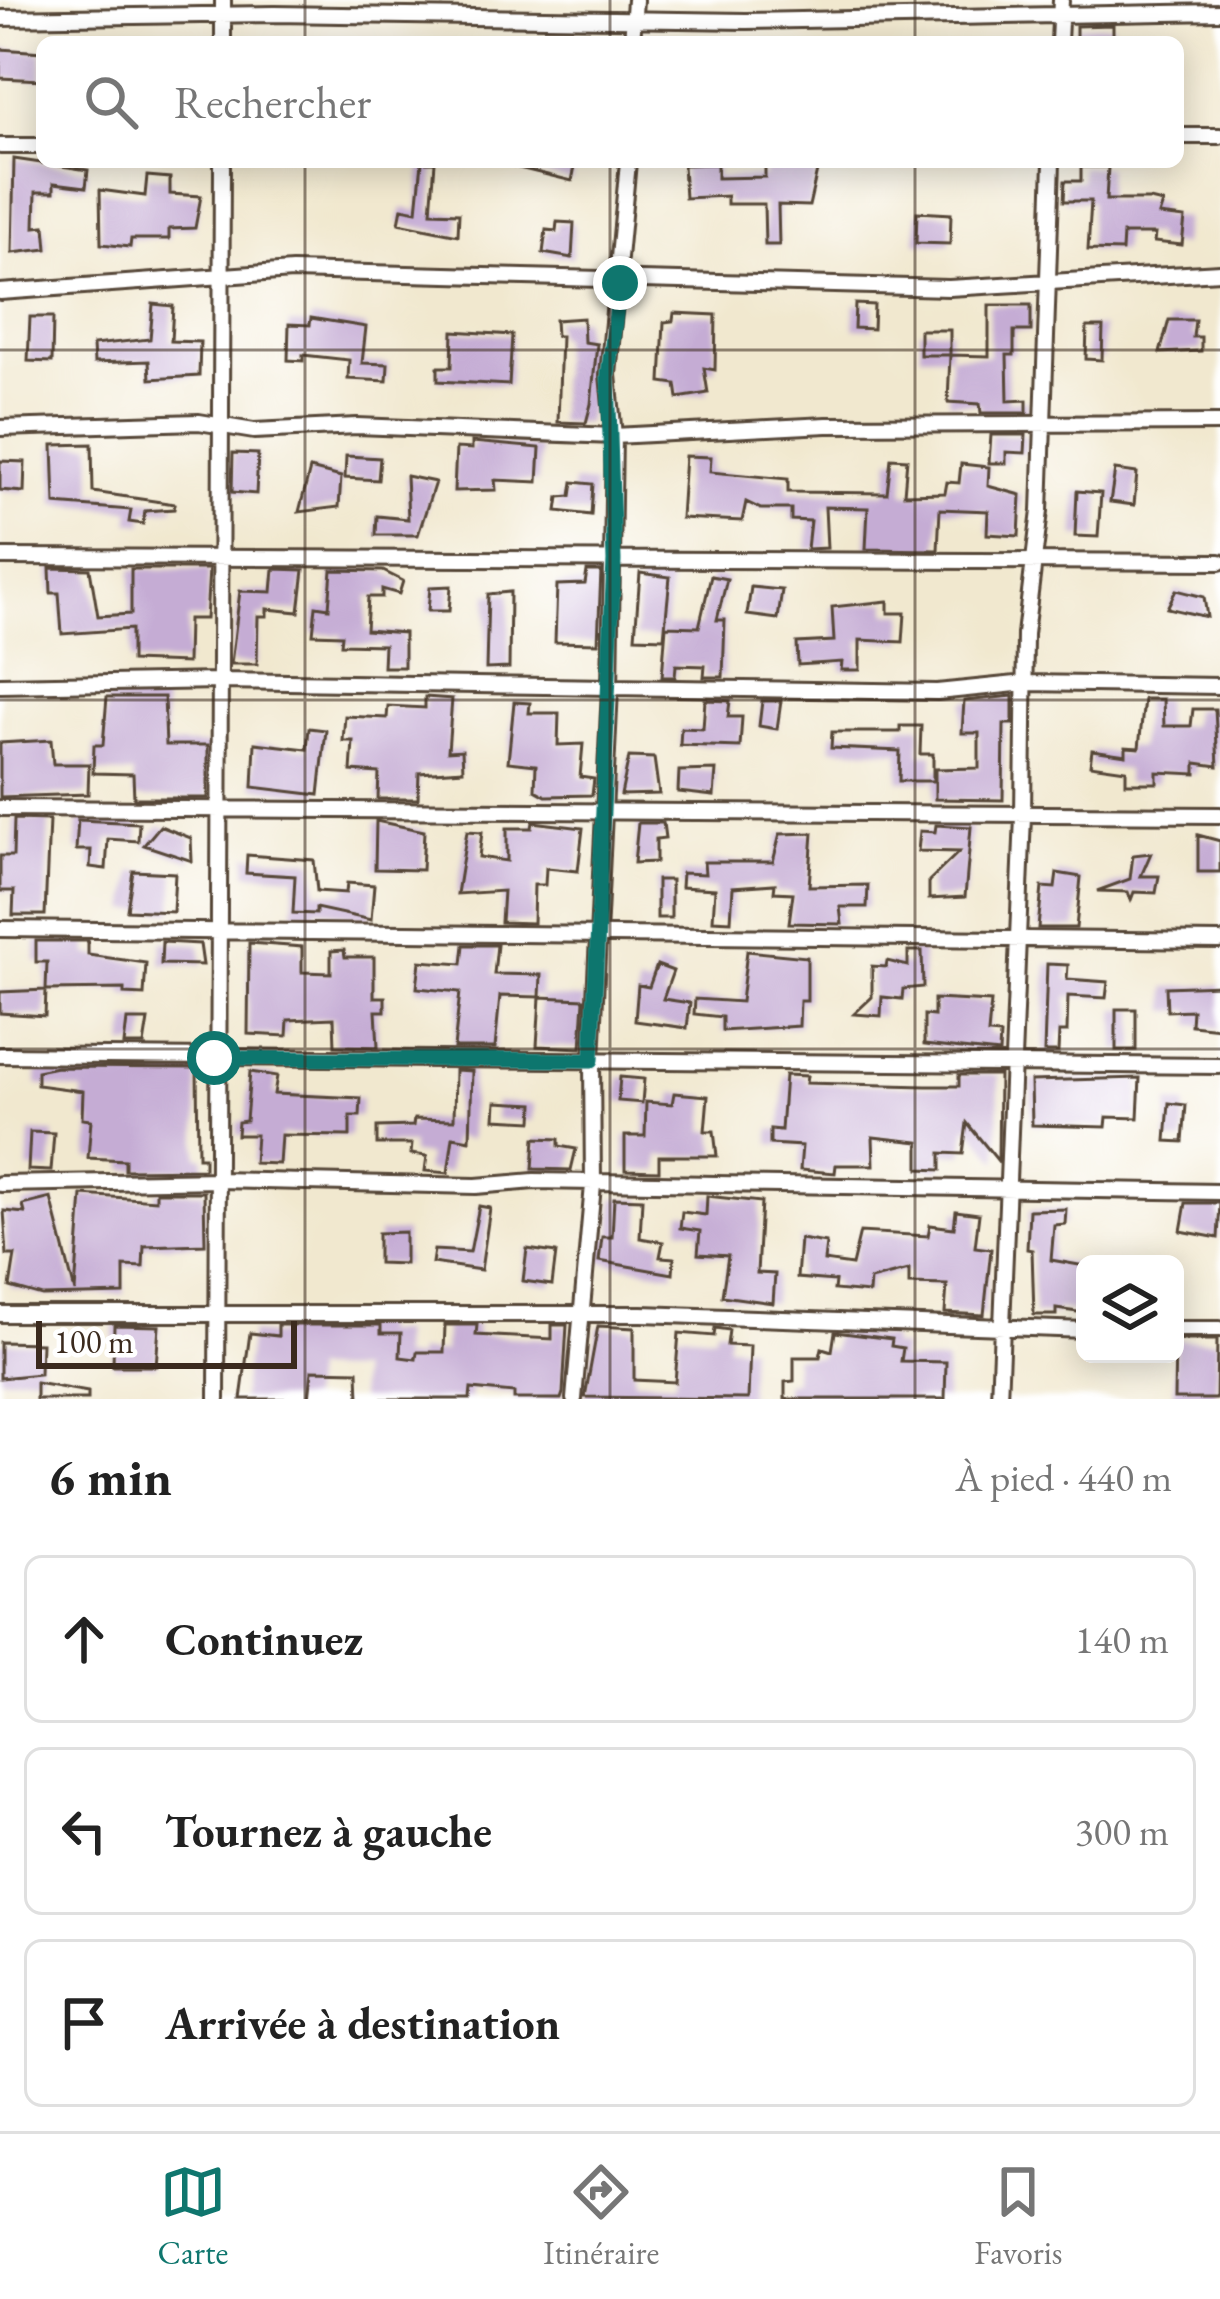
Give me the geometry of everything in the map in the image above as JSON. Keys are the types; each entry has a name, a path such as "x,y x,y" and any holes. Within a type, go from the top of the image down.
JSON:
{"street":[{"path":"633,36 634,0"},
{"path":"1059,36 1061,0"},
{"path":"0,18 222,8 634,20 1220,12"},
{"path":"1184,136 1220,136"},
{"path":"0,146 36,146"},
{"path":"217,1399 220,1180 214,1058 222,168"},
{"path":"574,1399 593,1185 592,1060 610,689 614,436 608,375 628,168"},
{"path":"999,1399 1031,562 1040,511 1039,423 1052,168"},
{"path":"0,292 104,289 221,274 949,288 1220,272"},
{"path":"0,428 218,426 614,436 721,428 1220,423"},
{"path":"0,557 1220,562"},
{"path":"0,685 220,682 937,692 1026,683 1220,686"},
{"path":"0,808 1220,815"},
{"path":"0,929 218,935 1220,941"},
{"path":"0,1055 1220,1066"},
{"path":"0,1184 220,1180 1220,1192"},
{"path":"0,1314 580,1314 1076,1330"},
{"path":"1184,1329 1220,1329"}],"building":[{"path":"1113,25 1113,36 1076,36 1076,26"},
{"path":"0,49 36,52 36,80 0,78"},
{"path":"14,159 36,162 36,168 88,170 86,187 54,183 54,192 36,192 35,227 45,226 47,249 12,253"},
{"path":"421,168 435,168 431,212 459,213 458,235 399,223 402,208 417,211"},
{"path":"519,168 575,168 572,181"},
{"path":"683,168 717,168 717,178 765,177 765,168 818,168 809,206 778,205 779,245 765,245 764,204 727,204 727,196 685,198"},
{"path":"1081,168 1108,168 1106,200 1163,203 1159,215 1185,218 1182,245 1154,242 1155,234 1123,234 1122,251 1088,250 1091,201 1064,201 1065,181 1081,181"},
{"path":"147,176 170,178 170,194 201,196 195,228 169,229 169,239 131,239 130,247 101,244 100,190 145,196"},
{"path":"917,212 951,214 950,244 916,243"},
{"path":"557,222 574,223 572,258 543,253 546,230 556,231"},
{"path":"153,304 173,306 171,341 200,342 199,376 150,379 149,361 94,363 93,345 150,339"},
{"path":"855,304 874,305 873,329 854,328"},
{"path":"989,305 1031,305 1031,331 1014,331 1014,355 1007,355 1008,401 1027,400 1027,413 981,413 980,404 948,402 950,355 989,356"},
{"path":"674,313 716,315 715,370 704,368 708,393 678,398 676,384 661,382 664,322 673,321"},
{"path":"30,317 53,317 52,362 28,361"},
{"path":"311,318 366,327 362,363 388,364 387,381 348,379 349,360 303,355 303,361 288,360 289,324 310,325"},
{"path":"583,318 584,342 597,344 591,404 586,423 558,422 561,336 556,336 555,320"},
{"path":"1169,320 1195,320 1193,337 1201,337 1201,351 1160,353"},
{"path":"1087,327 1103,327 1102,360 1086,359"},
{"path":"920,330 950,330 950,355 920,355"},
{"path":"453,331 512,335 509,385 438,381 438,367 452,367"},
{"path":"991,435 1026,435 1025,453 1006,452 1006,463 989,463"},
{"path":"472,442 540,448 538,482 495,480 496,490 454,491 456,448 472,449"},
{"path":"92,444 93,492 175,504 174,509 145,511 143,524 129,522 131,510 55,504 53,445"},
{"path":"233,453 258,454 256,494 232,492"},
{"path":"346,456 380,458 378,480 345,478"},
{"path":"685,456 711,457 710,472 788,479 788,492 887,493 891,458 907,459 904,494 945,493 947,482 959,483 961,464 989,467 988,486 1021,495 1019,536 987,534 988,511 940,509 938,550 866,549 868,508 825,507 827,548 807,549 810,521 791,520 791,509 761,509 746,502 742,521 681,518"},
{"path":"0,461 25,462 24,492 0,490"},
{"path":"310,469 341,477 339,507 299,512"},
{"path":"1115,470 1137,473 1134,505 1110,502"},
{"path":"406,476 435,482 418,535 376,535 377,516 408,519"},
{"path":"573,482 593,484 591,515 557,511 559,497 571,496"},
{"path":"1077,491 1101,493 1098,537 1075,536"},
{"path":"50,568 90,569 98,616 131,614 131,569 209,569 206,619 188,619 187,663 131,661 131,629 62,634 59,593 51,593"},
{"path":"274,569 304,570 299,612 267,609 267,616 258,616 257,664 231,664 240,591 272,592"},
{"path":"332,570 383,571 403,581 399,594 382,589 382,597 368,597 366,630 404,633 404,667 383,667 384,645 341,644 342,635 313,634 316,606 329,608"},
{"path":"587,571 601,571 598,643 555,642 557,585 585,584"},
{"path":"640,573 670,577 664,638 635,637"},
{"path":"711,576 727,579 717,620 725,620 723,677 704,677 705,666 676,665 675,677 662,677 666,626 699,627"},
{"path":"451,586 449,611 428,611 430,587"},
{"path":"751,587 782,590 778,619 747,615"},
{"path":"1176,590 1204,597 1207,617 1167,608"},
{"path":"510,592 509,668 486,669 488,594"},
{"path":"888,601 888,613 905,613 903,642 860,640 860,670 841,670 842,662 798,665 797,643 834,641 832,607"},
{"path":"1013,696 1013,724 1004,724 1003,800 935,799 935,769 979,768 979,733 962,733 964,701"},
{"path":"107,697 164,697 166,745 208,745 208,798 134,798 133,774 93,773 94,745 103,745"},
{"path":"425,697 452,699 448,751 462,750 463,770 419,773 418,799 378,799 379,773 351,771 353,741 343,741 345,716 387,718 388,706 425,708"},
{"path":"1144,699 1163,699 1164,726 1191,726 1193,709 1215,709 1218,766 1196,763 1196,774 1157,772 1157,783 1126,783 1126,770 1090,765 1092,750 1126,755 1126,747 1139,748"},
{"path":"705,700 730,701 728,717 742,717 740,747 680,745 681,728 703,729"},
{"path":"762,701 781,701 777,729 759,726"},
{"path":"514,702 530,703 529,713 559,713 558,745 583,744 580,777 594,779 592,795 546,796 535,790 536,765 508,762"},
{"path":"900,726 921,726 920,754 933,754 933,781 899,781 900,751 831,748 832,732 900,732"},
{"path":"309,728 326,730 319,795 253,787 255,743 307,749"},
{"path":"51,740 53,764 89,764 88,794 0,797 0,743"},
{"path":"629,757 654,758 659,794 621,795"},
{"path":"716,770 714,796 678,792 679,771"},
{"path":"14,819 49,820 45,915 13,915 14,891 0,891 0,856 13,856"},
{"path":"78,820 139,823 138,841 108,839 106,869 90,867 91,850 76,850"},
{"path":"376,821 424,831 422,870 375,869"},
{"path":"533,822 583,828 578,871 546,868 545,885 534,885 533,923 501,922 503,891 457,894 467,831 482,832 479,857 507,861 507,828 532,828"},
{"path":"638,823 663,823 665,838 656,839 656,862 634,863"},
{"path":"936,825 971,827 965,897 929,899 929,881 959,852 918,851 920,831 935,832"},
{"path":"160,826 191,838 192,861 144,845"},
{"path":"813,833 809,886 868,885 867,907 840,907 842,924 789,923 793,893 774,892 775,884 733,887 731,921 713,920 715,889 681,887 682,873 705,874 704,862 773,862 780,834"},
{"path":"1198,835 1220,841 1220,872 1198,872"},
{"path":"1151,853 1141,876 1159,876 1156,893 1134,892 1131,900 1128,892 1097,891 1130,879 1133,855"},
{"path":"247,855 314,860 317,891 346,893 347,883 374,885 371,920 316,908 316,914 293,913 295,876 246,873"},
{"path":"133,871 175,873 173,912 127,910"},
{"path":"1057,873 1081,877 1076,928 1038,928 1042,887 1055,888"},
{"path":"657,880 671,880 671,918 657,918"},
{"path":"36,941 88,941 88,955 146,963 144,995 124,994 124,989 46,990 47,962 36,962"},
{"path":"162,942 200,944 203,965 161,964"},
{"path":"249,943 302,947 302,972 331,973 331,951 344,950 345,957 374,957 374,997 385,997 385,1011 376,1011 378,1047 335,1046 334,1018 288,1020 287,1036 248,1034"},
{"path":"464,945 497,945 494,974 541,975 540,997 500,996 495,1048 454,1048 460,992 417,988 420,961 462,964"},
{"path":"747,951 807,957 807,1001 800,1001 799,1026 722,1031 722,1017 694,1014 695,999 741,1002"},
{"path":"908,951 922,951 923,987 903,989 902,999 882,997 881,1016 854,1014 872,997 872,966 886,967 887,961 908,966"},
{"path":"1047,964 1068,965 1067,979 1108,982 1106,998 1068,996 1067,1032 1059,1032 1058,1052 1044,1052"},
{"path":"657,965 673,971 663,999 690,1003 687,1028 635,1021 638,985 649,987"},
{"path":"1220,985 1220,1028 1191,1025 1192,1010 1167,1011 1166,987"},
{"path":"46,990 45,1016 0,1013 0,992"},
{"path":"540,997 584,999 581,1048 537,1046"},
{"path":"934,999 991,1002 988,1034 1000,1035 999,1053 924,1045 924,1015 934,1016"},
{"path":"1116,1009 1136,1009 1136,1050 1116,1050"},
{"path":"127,1020 148,1020 144,1045 124,1045"},
{"path":"57,1067 197,1068 198,1157 204,1157 204,1169 125,1170 125,1160 88,1158 91,1120 82,1119 83,1091 37,1085 37,1071"},
{"path":"455,1070 472,1071 470,1140 453,1137 448,1173 425,1171 427,1156 411,1154 412,1144 377,1144 377,1127 413,1126 414,1119 454,1120"},
{"path":"250,1072 277,1076 274,1094 361,1098 360,1116 350,1116 350,1136 281,1135 279,1164 254,1163 256,1135 237,1135 238,1122 246,1121"},
{"path":"785,1075 807,1076 806,1083 959,1086 959,1075 999,1075 998,1161 967,1123 963,1154 941,1153 941,1170 919,1169 919,1142 873,1137 874,1165 836,1165 835,1173 800,1170 802,1146 770,1144 770,1129 781,1130"},
{"path":"620,1077 644,1079 642,1103 618,1101"},
{"path":"1140,1078 1138,1118 1107,1117 1106,1127 1032,1125 1031,1081"},
{"path":"674,1093 708,1096 705,1131 714,1131 717,1156 659,1156 659,1171 625,1170 625,1136 645,1136 646,1102 672,1104"},
{"path":"496,1102 534,1104 533,1121 495,1119"},
{"path":"1169,1103 1186,1105 1183,1142 1166,1141"},
{"path":"30,1132 54,1133 51,1171 28,1170"},
{"path":"535,1138 559,1139 559,1146 576,1149 571,1170 533,1169"},
{"path":"156,1192 204,1192 205,1244 144,1246 143,1267 124,1266 124,1294 42,1296 10,1287 15,1255 7,1255 4,1211 25,1213 23,1205 51,1198 75,1292 82,1195 156,1200"},
{"path":"707,1196 761,1202 757,1273 775,1274 773,1303 722,1296 728,1256 698,1254 700,1231 680,1228 682,1212 706,1215"},
{"path":"614,1198 642,1199 640,1238 663,1242 660,1257 674,1258 673,1274 599,1261 602,1237 612,1237"},
{"path":"1186,1203 1220,1203 1218,1238 1181,1231"},
{"path":"479,1206 490,1208 481,1270 432,1263 434,1250 470,1252"},
{"path":"1066,1209 1065,1224 1054,1225 1051,1260 1076,1264 1076,1312 1056,1309 1056,1315 1034,1315 1032,1250 1027,1249 1029,1210"},
{"path":"956,1211 979,1214 975,1247 991,1249 984,1315 945,1313 947,1285 909,1284 909,1270 870,1280 869,1293 834,1290 835,1281 797,1278 800,1239 826,1243 824,1261 852,1265 860,1232 928,1236 930,1225 954,1228"},
{"path":"405,1232 405,1264 378,1263 378,1233"},
{"path":"527,1249 556,1253 552,1285 523,1281"},
{"path":"114,1325 159,1326 156,1366 113,1366"},
{"path":"278,1325 381,1325 381,1333 401,1333 400,1357 416,1359 417,1352 444,1352 445,1325 477,1325 476,1335 552,1339 552,1325 567,1325 563,1393 561,1399 514,1399 514,1393 471,1389 470,1399 359,1399 358,1371 312,1370 309,1399 241,1399 250,1333 278,1336"},
{"path":"598,1326 634,1328 634,1380 675,1382 679,1333 714,1336 715,1328 729,1330 727,1345 750,1346 748,1399 585,1397"},
{"path":"835,1332 892,1339 891,1346 903,1348 901,1361 946,1362 945,1399 785,1399 785,1382 794,1381 794,1357 820,1357 822,1348 832,1351"},
{"path":"1184,1340 1217,1340 1216,1399 1174,1399 1175,1363 1184,1363"},
{"path":"0,1342 41,1343 40,1374 0,1378"},
{"path":"36,1383 88,1392 88,1399 36,1399"}],"route":[{"path":"214,1058 592,1060 614,561 614,436 608,375 620,283"}]}
